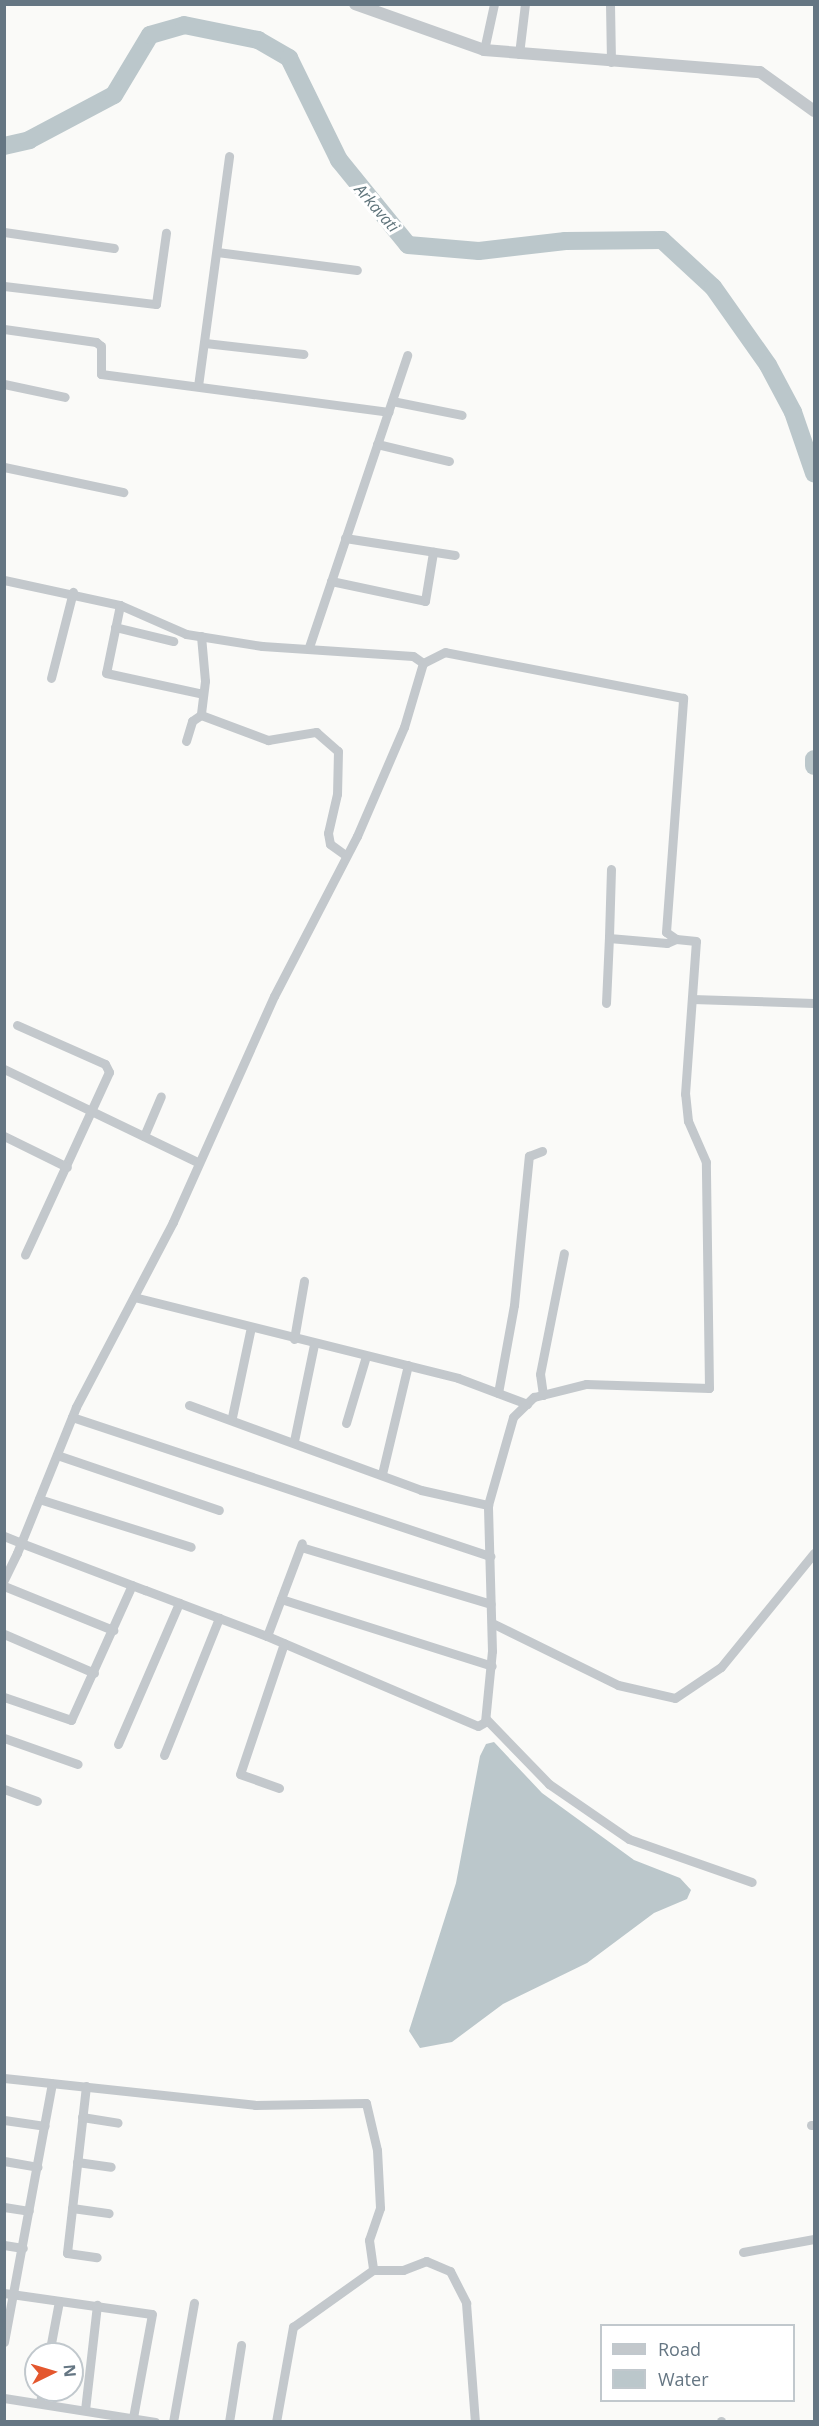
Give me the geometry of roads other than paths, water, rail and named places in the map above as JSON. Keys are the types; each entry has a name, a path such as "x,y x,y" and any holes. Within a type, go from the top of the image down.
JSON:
{"street":[{"path":"355,4 484,50 611,62 760,72 814,111"},
{"path":"484,50 494,4"},
{"path":"519,54 525,4"},
{"path":"610,4 611,62"},
{"path":"198,386 229,156"},
{"path":"4,232 114,248"},
{"path":"4,286 156,304 166,233"},
{"path":"217,252 357,270"},
{"path":"4,329 96,342 101,346 101,374 389,412"},
{"path":"205,343 303,354"},
{"path":"309,647 407,355"},
{"path":"4,384 65,397"},
{"path":"392,401 462,415"},
{"path":"377,444 449,461"},
{"path":"4,467 123,492"},
{"path":"345,538 455,555"},
{"path":"331,581 425,601 433,552"},
{"path":"4,580 74,592 120,605 201,636 413,656 423,663"},
{"path":"51,678 74,592"},
{"path":"120,605 106,673 203,694"},
{"path":"115,627 173,641"},
{"path":"186,741 192,721 201,714 203,694 201,636"},
{"path":"4,1536 21,1543 267,1636 478,1726 486,1719 492,1666 488,1505 501,1448 513,1417 527,1404 543,1395 586,1384 709,1388 706,1162 688,1121 685,1094 696,941 676,939 666,932 683,698 445,652 423,663 404,727 345,855 274,996 199,1163 135,1297 72,1417 21,1543 4,1580"},
{"path":"201,714 268,740 321,733 340,756 328,833 330,844 345,855"},
{"path":"606,1003 611,869"},
{"path":"609,938 668,943 676,939"},
{"path":"692,999 814,1003"},
{"path":"17,1025 105,1064 109,1079 25,1255"},
{"path":"4,1069 199,1163"},
{"path":"144,1136 161,1096"},
{"path":"4,1136 67,1167"},
{"path":"498,1393 514,1305 529,1156 542,1151"},
{"path":"543,1395 540,1374 564,1253"},
{"path":"294,1339 304,1281"},
{"path":"135,1297 314,1344 408,1365 527,1404"},
{"path":"232,1417 252,1327"},
{"path":"294,1441 314,1344"},
{"path":"346,1423 366,1356"},
{"path":"382,1474 408,1365"},
{"path":"189,1405 232,1417 421,1490 488,1505"},
{"path":"72,1417 490,1556"},
{"path":"57,1455 219,1510"},
{"path":"39,1498 191,1547"},
{"path":"267,1636 301,1545 491,1604"},
{"path":"492,1623 618,1685 675,1698 721,1667 814,1553"},
{"path":"4,1697 71,1720 132,1585"},
{"path":"4,1586 113,1630"},
{"path":"281,1599 492,1666"},
{"path":"118,1744 179,1603"},
{"path":"164,1755 219,1618"},
{"path":"4,1634 94,1673"},
{"path":"279,1788 240,1774 284,1643"},
{"path":"486,1719 549,1784 629,1839 752,1882"},
{"path":"4,1738 78,1764"},
{"path":"4,1789 37,1801"},
{"path":"4,2078 255,2105 366,2103 378,2161 380,2208 369,2240 374,2270"},
{"path":"5,2339 9,2294 23,2248 52,2083"},
{"path":"86,2086 67,2253 97,2257"},
{"path":"82,2116 118,2123"},
{"path":"4,2120 45,2126"},
{"path":"4,2161 37,2167"},
{"path":"77,2162 111,2167"},
{"path":"4,2207 29,2211"},
{"path":"72,2208 109,2213"},
{"path":"743,2252 814,2239"},
{"path":"4,2245 23,2248"},
{"path":"276,2421 293,2327 374,2270 403,2270 426,2260 450,2271 466,2303 475,2421"},
{"path":"9,2294 152,2314 133,2418"},
{"path":"51,2342 59,2301"},
{"path":"173,2421 194,2303"},
{"path":"85,2410 97,2305"},
{"path":"229,2421 241,2345"},
{"path":"4,2398 155,2421"}],"water":[{"path":"494,1742 542,1793 634,1860 680,1878 691,1890 687,1899 654,1913 587,1963 503,2004 452,2042 420,2048 409,2031 456,1883 480,1756 486,1744"}],"waterway":[{"name":"Arkavati","path":"4,146 29,140 114,95 150,35 184,25 258,40 289,58 339,160 408,245 479,251 565,241 662,240 713,287 768,365 793,412 814,473"},
{"name":"Arkavati","path":"814,759 814,766"}]}
